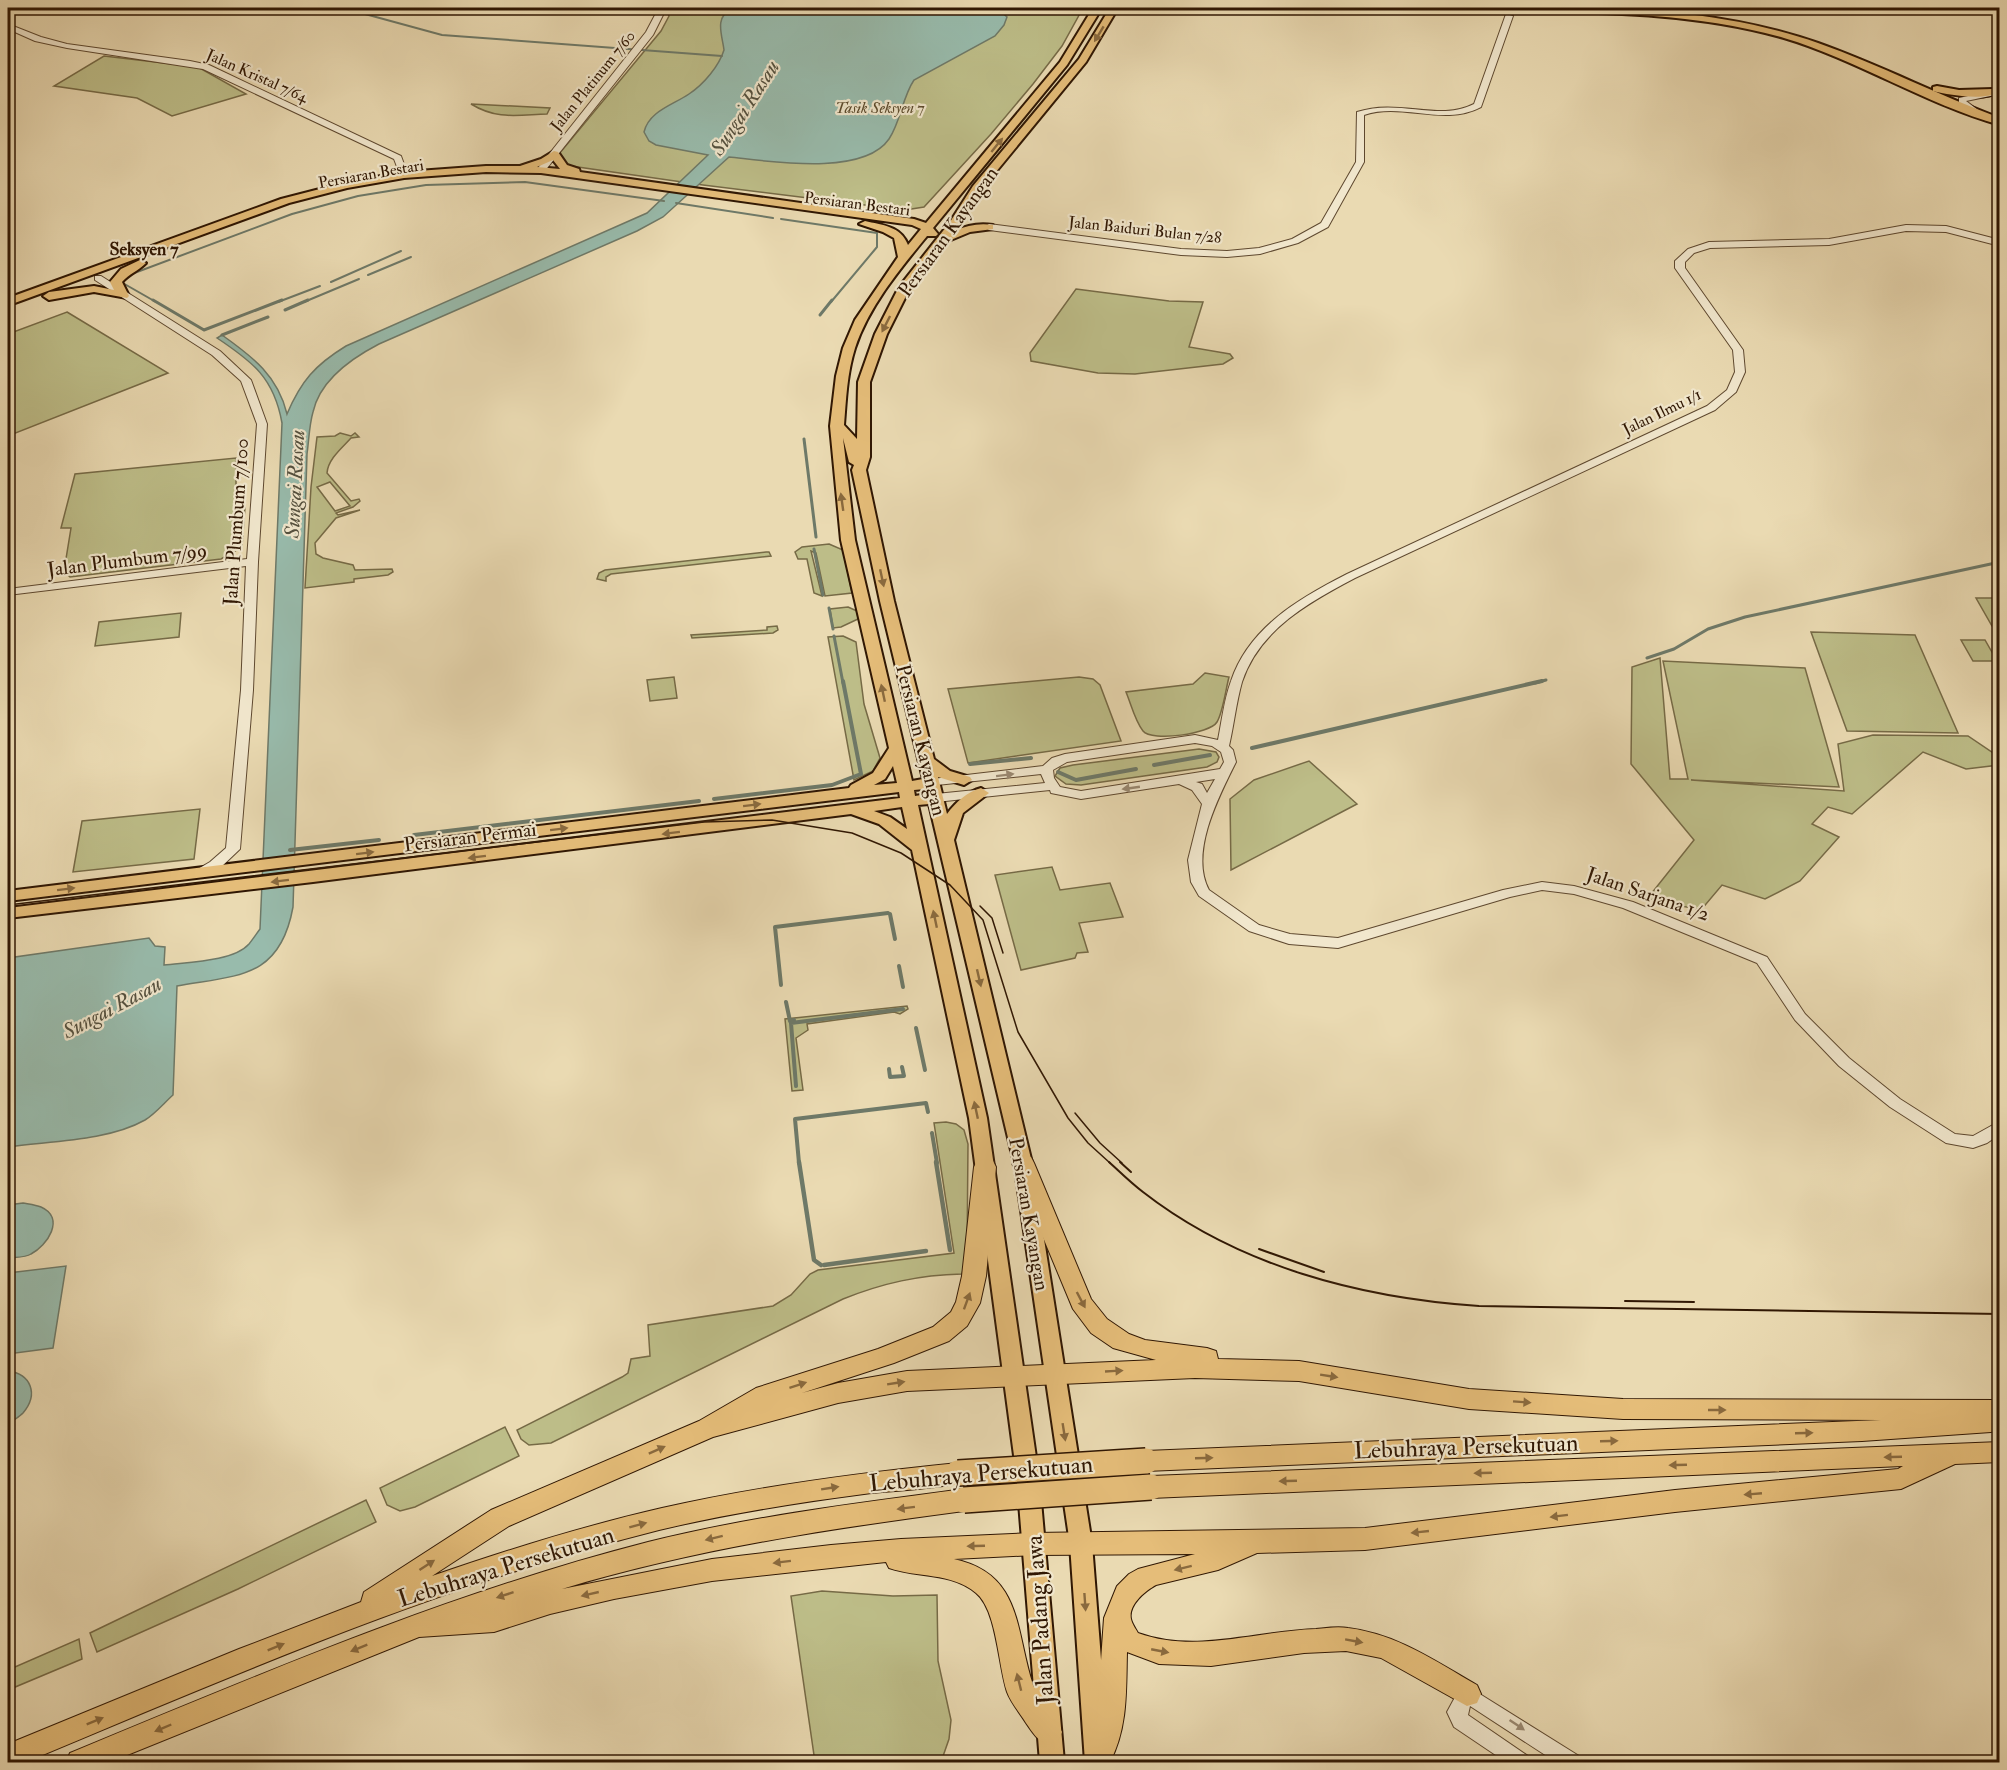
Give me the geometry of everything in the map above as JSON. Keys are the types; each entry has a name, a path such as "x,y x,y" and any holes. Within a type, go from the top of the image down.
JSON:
{"highway":[{"path":"1023,1164 1037,1193 1080,1303 1099,1326 1121,1341 1145,1349 1299,1371 1468,1399 1623,1409 2000,1410"},
{"path":"343,1620 500,1518 708,1428 765,1395 897,1352 941,1334 959,1319 968,1303 974,1276 985,1167"},
{"path":"708,1428 838,1393 907,1382 1195,1368 1299,1371"},
{"name":"Lebuhraya Persekutuan","path":"8,1757 343,1620 538,1553 660,1520 792,1494 862,1483 958,1473 1146,1461 1862,1431 2000,1421"},
{"name":"Lebuhraya Persekutuan","path":"80,1762 413,1626 597,1567 723,1535 810,1520 964,1500 1151,1486 2000,1452"},
{"path":"413,1626 494,1620 550,1603 614,1588 712,1570 831,1556 901,1550 1035,1544 1365,1539 1675,1501 1901,1479 1952,1454"},
{"path":"1097,1761 1108,1736 1112,1708 1117,1618 1125,1594 1139,1582 1163,1573 1217,1559 1258,1542"},
{"path":"831,1556 920,1562 968,1573 987,1586 1001,1610 1022,1692 1048,1732"},
{"path":"1117,1618 1129,1641 1159,1652 1211,1654 1304,1641 1346,1639 1386,1647 1467,1694"}],"main road":[{"name":"Persiaran Kayangan","path":"1081,1544 1023,1164 887,601 859,470 863,457 864,382 881,334 905,287 977,189 1078,66 1114,8"},
{"path":"1498,8 1658,14 1756,27 1824,47 1982,112 2000,114"},
{"path":"1642,8 1729,17 1796,32 1834,45 1962,100 2000,122"},
{"name":"Persiaran Kayangan","path":"1028,1478 978,1118 920,849 895,750 848,540 838,472 836,426 842,376 849,348 861,320 903,257 1064,63 1098,9"},
{"path":"1937,89 1959,93 1996,92"},
{"path":"1982,112 1983,99 1996,92"},
{"path":"486,170 534,165 554,154 562,167 615,183"},
{"name":"Persiaran Bestari","path":"8,302 285,201 347,185 404,175 486,170 541,170 555,176 699,195 856,222 907,229 927,227"},
{"name":"Persiaran Bestari","path":"8,311 294,206 353,191 408,182 469,177 516,176 615,183"},
{"path":"905,287 912,264 932,235 927,227 943,223 965,197 977,189"},
{"name":"Persiaran Bestari","path":"699,195 838,211 914,222 927,227"},
{"path":"838,211 898,217 928,213 946,207"},
{"path":"966,207 975,221 989,227"},
{"path":"856,222 882,228 897,235 904,245 903,257"},
{"path":"941,241 956,232 989,227"},
{"path":"123,296 116,282 125,271 140,263"},
{"path":"8,302 79,280 98,278"},
{"path":"49,296 94,289 123,296"},
{"path":"836,426 851,419 862,397"},
{"path":"836,426 849,434 852,439 859,470"},
{"path":"833,803 879,776 895,750"},
{"path":"926,761 944,774 964,780"},
{"name":"Persiaran Permai","path":"8,896 246,866 934,791"},
{"path":"947,844 953,815 957,808 981,793"},
{"path":"833,803 874,814 893,824 920,849"},
{"name":"Persiaran Permai","path":"8,913 313,877 833,803"},
{"path":"8,920 158,902 239,886"},
{"name":"Jalan Padang Jawa","path":"1028,1478 1052,1762"},
{"path":"1081,1544 1097,1761"}],"street":[{"name":"Jalan Platinum 7/60","path":"541,170 650,33 659,15 656,8"},
{"path":"1492,8 1503,11 1509,16 1522,11 1541,9"},
{"name":"Jalan Baiduri Bulan 7/28","path":"989,227 1181,252 1227,254 1260,251 1295,242 1325,225 1360,162 1360,114 1386,109 1458,113 1470,111 1478,105 1509,16"},
{"name":"Jalan Kristal 7/64","path":"8,26 38,39 67,46 206,67 398,158 404,175"},
{"path":"1962,100 1996,92"},
{"name":"Jalan Ilmu 1/1","path":"1224,772 1230,762 1230,756 1223,747 1237,682 1247,658 1280,619 1305,601 1351,576 1711,408 1731,392 1740,372 1738,350 1680,268 1680,261 1691,251 1723,243 1829,242 1906,228 1924,227 1965,232 2000,243"},
{"name":"Jalan Plumbum 7/100","path":"98,278 216,353 246,380 262,424 252,562 247,690 233,849"},
{"name":"Jalan Plumbum 7/99","path":"8,592 252,562"},
{"path":"934,791 964,780 1047,770 1056,760 1065,758 1195,739 1215,732 1229,720"},
{"path":"1195,739 1208,740 1223,747"},
{"path":"1047,770 1052,786 1056,790 1081,795 1218,775 1224,772"},
{"name":"Jalan Sarjana 1/2","path":"1224,772 1208,804 1195,860 1198,882 1204,893 1254,928 1289,939 1338,944 1508,893 1542,886 1574,890 1628,905 1762,960 1800,1017 1844,1062 1895,1103 1952,1139 1973,1142 1982,1139 2000,1126"},
{"path":"1181,780 1197,787 1208,804"},
{"path":"934,791 981,793 1052,786"},
{"path":"198,873 215,865 233,849 246,866"},
{"path":"1521,1762 1461,1721 1457,1712 1467,1694 1572,1762"}],"green space":[{"name":"Tasik Seksyen 7","path":"666,8 1083,8 1062,46 991,134 924,207 905,210 564,165 559,154 661,31 669,16"},
{"path":"104,56 198,67 246,94 172,116 137,98 54,86"},
{"path":"471,104 550,108 547,114 508,115 490,112"},
{"path":"1076,289 1169,301 1203,302 1189,347 1230,354 1233,358 1223,364 1135,374 1098,373 1031,361 1030,353"},
{"path":"67,312 168,373 8,436 8,334"},
{"path":"340,433 351,436 355,433 359,437 351,438 340,450 330,463 327,473 351,501 359,499 360,501 353,507 336,513 338,515 360,510 336,518 315,543 316,554 323,558 353,565 355,570 392,569 393,572 388,575 354,579 354,582 305,588 311,487 317,437 335,436","holes":["330,482 350,506 335,511 317,487"]},
{"path":"236,458 236,501 245,507 242,547 221,559 70,577 64,571 71,528 61,528 75,474"},
{"path":"829,544 843,550 852,593 825,596 816,553 811,551 822,596 814,593 807,559 798,559 795,552 802,547"},
{"path":"769,552 771,556 611,574 606,577 606,581 597,579 599,573 605,570"},
{"path":"1976,598 1999,598 1999,626 1992,626"},
{"path":"848,607 857,611 858,619 833,628 830,609"},
{"path":"181,613 179,637 95,646 99,622"},
{"path":"777,626 778,630 773,633 692,638 691,635 767,630 767,627"},
{"path":"1811,632 1915,635 1958,733 1847,731"},
{"path":"843,636 856,642 864,704 880,758 873,771 854,780 828,637"},
{"path":"1961,640 1985,640 1997,661 1973,661"},
{"path":"1660,658 1670,779 1688,779 1663,661 1805,668 1839,787 1691,780 1844,791 1838,744 1873,735 1968,736 1999,757 1999,765 1966,769 1923,752 1852,814 1828,807 1812,824 1839,837 1800,881 1765,899 1722,885 1701,910 1647,899 1694,840 1631,764 1632,667"},
{"path":"1205,673 1229,677 1217,722 1204,730 1181,735 1157,736 1143,731 1126,692 1193,684"},
{"path":"674,677 677,698 650,701 647,680"},
{"path":"1079,677 1093,679 1100,685 1121,741 968,763 948,689"},
{"path":"1199,749 1216,752 1219,757 1217,762 1207,767 1081,785 1066,784 1055,776 1060,768 1073,765"},
{"path":"1309,761 1357,804 1231,870 1230,799 1254,780"},
{"path":"200,809 194,859 73,872 82,821"},
{"path":"1052,867 1060,890 1110,883 1123,917 1079,923 1088,952 1077,953 1075,958 1021,970 995,875"},
{"path":"907,1006 908,1009 900,1014 894,1012 807,1024 808,1030 796,1038 803,1090 792,1091 785,1019"},
{"path":"934,1123 956,1124 964,1130 968,1144 967,1254 962,1274 916,1278 858,1293 551,1443 529,1445 521,1439 517,1430 622,1377 628,1373 631,1359 650,1356 648,1325 773,1306 791,1295 810,1274 818,1270 954,1253"},
{"path":"505,1427 519,1456 415,1507 400,1511 387,1505 380,1488"},
{"path":"366,1500 376,1522 238,1589 97,1652 90,1633"},
{"path":"822,1591 893,1596 937,1595 938,1661 951,1720 949,1739 941,1762 815,1762 791,1596"},
{"path":"79,1639 82,1659 8,1690 8,1670"}],"water":[{"path":"732,8 997,8 1007,17 995,36 914,80 893,132 876,151 859,158 814,164 729,157 663,217 637,231 379,344 348,363 330,380 322,390 313,412 307,454 293,907 287,931 278,948 267,961 253,969 237,975 177,986 173,1095 149,1118 130,1127 96,1136 8,1147 8,958 149,938 155,946 165,947 164,965 197,962 221,958 242,950 260,929 282,423 274,394 260,373 241,355 217,338 222,335 263,368 277,389 287,414 310,375 317,367 346,346 647,213 708,155 656,145 649,141 644,132 656,114 695,90 715,68 724,50 721,21 726,12"},
{"path":"23,1203 39,1206 48,1212 53,1225 48,1239 37,1250 23,1257 8,1258 8,1205"},
{"path":"66,1266 53,1348 8,1354 8,1273"},
{"path":"8,1371 22,1376 27,1381 30,1386 31,1399 23,1413 8,1425"}],"waterway":[{"name":"Sungai Rasau","path":"343,8 442,35 722,56"},
{"path":"129,275 292,214 358,196 426,185 525,182 664,201"},
{"path":"676,203 773,218"},
{"path":"781,219 877,233 877,247 831,302"},
{"path":"331,282 401,251"},
{"path":"368,275 411,257"},
{"path":"304,302 359,279"},
{"path":"121,282 156,302"},
{"path":"278,302 320,286"},
{"path":"153,300 204,330 282,300"},
{"path":"285,310 308,300"},
{"path":"820,315 832,300"},
{"path":"222,335 268,317"},
{"path":"804,439 816,537"},
{"path":"814,549 823,595"},
{"path":"1647,658 1674,649 1708,629 1745,617 2000,562"},
{"path":"829,608 833,629"},
{"path":"834,636 843,683"},
{"path":"1535,683 1546,680"},
{"path":"714,799 832,785 861,774 843,681"},
{"path":"1252,748 1542,681"},
{"path":"1154,765 1210,755"},
{"path":"970,764 1031,758"},
{"path":"1058,772 1076,780 1136,769"},
{"path":"414,835 699,801"},
{"path":"290,850 379,840"},
{"path":"781,985 775,927 888,913"},
{"path":"890,914 895,939"},
{"path":"899,966 903,987"},
{"path":"786,1002 790,1021 794,1020"},
{"path":"796,1086 791,1023 903,1009"},
{"path":"916,1028 925,1070"},
{"path":"889,1069 890,1077 904,1076 902,1067"},
{"path":"799,1163 795,1119 926,1103 928,1112"},
{"path":"932,1133 937,1163"},
{"path":"799,1162 814,1260 821,1265"},
{"path":"936,1162 950,1250"},
{"path":"824,1265 926,1251"}],"tram line":[{"path":"8,905 704,822 772,820 852,833 901,853 950,885 983,920 1018,1032 1068,1118 1088,1143 1110,1163"},
{"path":"980,906 992,918 1003,953"},
{"path":"1075,1113 1100,1143 1122,1163"},
{"path":"1109,1162 1143,1192 1180,1218 1219,1240 1302,1274 1390,1295 1479,1306 2000,1314"},
{"path":"1120,1162 1131,1172"},
{"path":"1259,1249 1324,1272"},
{"path":"1625,1301 1694,1302"}],"district":[{"name":"Seksyen 7","path":"144,249"}]}
